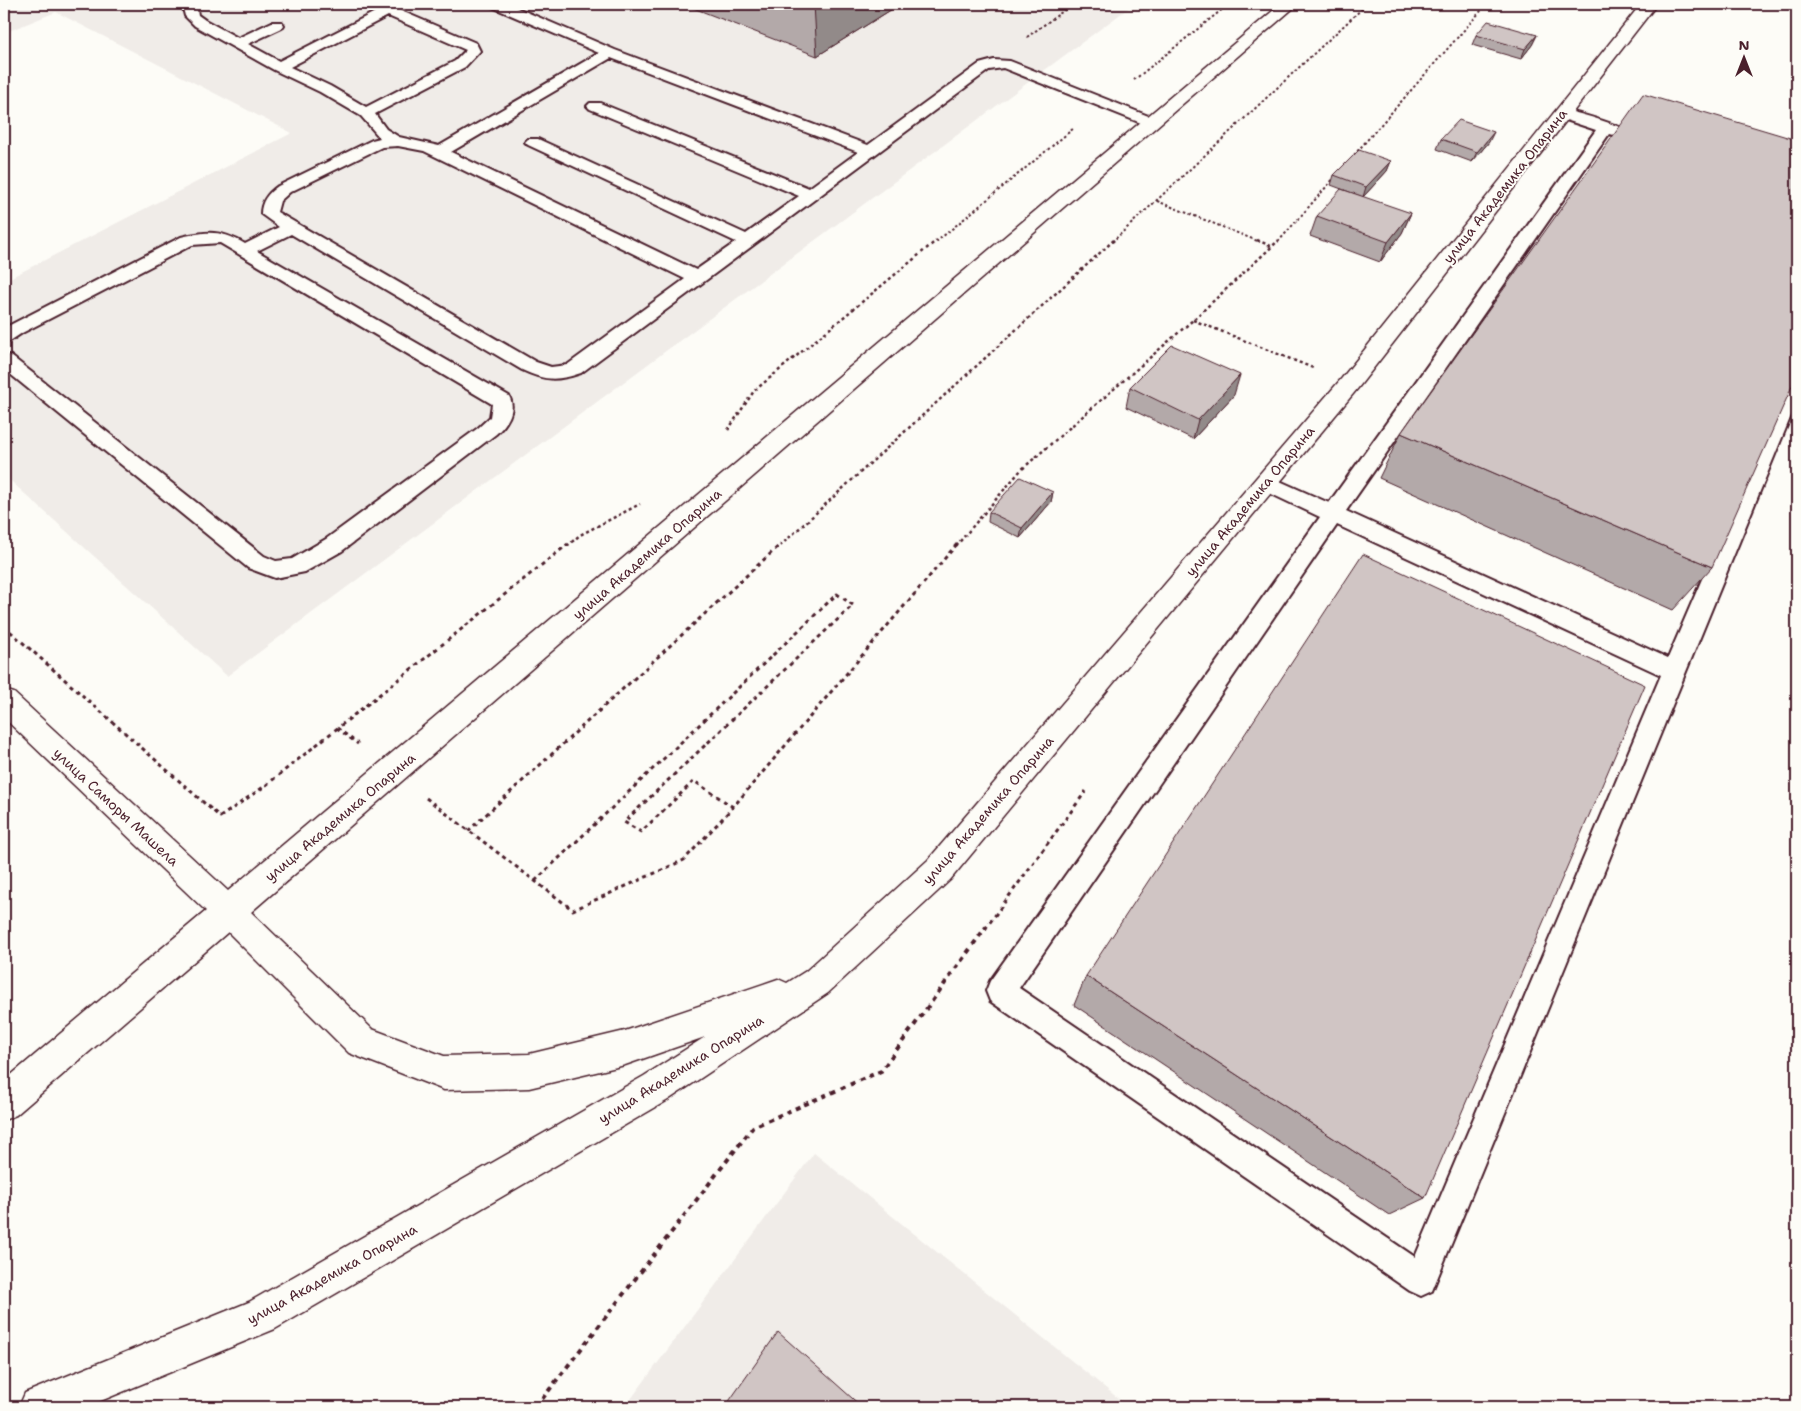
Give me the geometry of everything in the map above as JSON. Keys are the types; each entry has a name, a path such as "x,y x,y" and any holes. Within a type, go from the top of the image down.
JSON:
{"street":[{"name":"улица Академика Опарина","path":"4,1103 1290,4"},
{"name":"улица Академика Опарина","path":"39,1407 262,1316 656,1088 817,982 939,870 1350,383 1648,4"},
{"name":"улица Саморы Машела","path":"4,701 167,856 229,912 361,1041 444,1074 529,1071 624,1048 817,982"}],"lane":[{"path":"189,4 192,16 200,23 279,67 325,89 366,113 374,125 394,140"},
{"path":"497,4 610,53 870,151"},
{"path":"279,67 382,8 471,46 473,51 460,64 366,113"},
{"path":"237,44 277,25"},
{"path":"438,153 610,53"},
{"path":"698,278 438,153 411,142 394,140 378,143 284,189 273,198 269,206 269,214 529,366 547,374 560,373 574,369 698,278 748,241 811,195 984,67 994,64 1005,64 1151,122"},
{"path":"594,106 811,195"},
{"path":"1562,114 1633,136"},
{"path":"1606,127 1000,991 1421,1280 1797,379"},
{"path":"533,142 748,241"},
{"path":"244,251 292,227"},
{"path":"4,337 16,329 187,241 223,238 502,401 503,411 500,420 485,433 334,546 297,566 275,570 256,562 4,360"},
{"path":"1266,482 1674,671"}],"path":[{"path":"1005,64 1030,34 1073,4"},
{"path":"724,436 754,391 1104,103 1229,4"},
{"path":"468,831 1157,202 1367,4"},
{"path":"1351,159 1487,4"},
{"path":"422,795 573,910 684,860 733,807 1021,470 1193,320 1273,247 1338,173"},
{"path":"1157,202 1273,247"},
{"path":"1193,320 1350,383"},
{"path":"4,626 220,817 265,786 580,536 641,504"},
{"path":"534,881 836,594 853,605 624,822 641,832 694,781 733,807"},
{"path":"337,728 359,744"},
{"path":"4,960 8,956"}],"shaded area":[{"path":"4,4 1134,4 227,676 4,475 4,281 292,133 56,12 4,33"},
{"path":"814,1153 1129,1407 625,1407"}],"building":[{"path":"1488,21 1537,35 1525,49 1476,35"},
{"path":"1643,94 1797,140 1797,375 1712,567 1401,433"},
{"path":"1459,120 1494,132 1477,152 1441,139"},
{"path":"1359,150 1391,161 1366,187 1334,175"},
{"path":"1341,189 1411,213 1388,242 1317,216"},
{"path":"1172,345 1240,375 1198,420 1130,387"},
{"path":"1020,477 1053,492 1022,528 989,512"},
{"path":"1363,554 1645,685 1425,1198 1086,976"},
{"path":"778,1332 862,1407 725,1407"}]}
